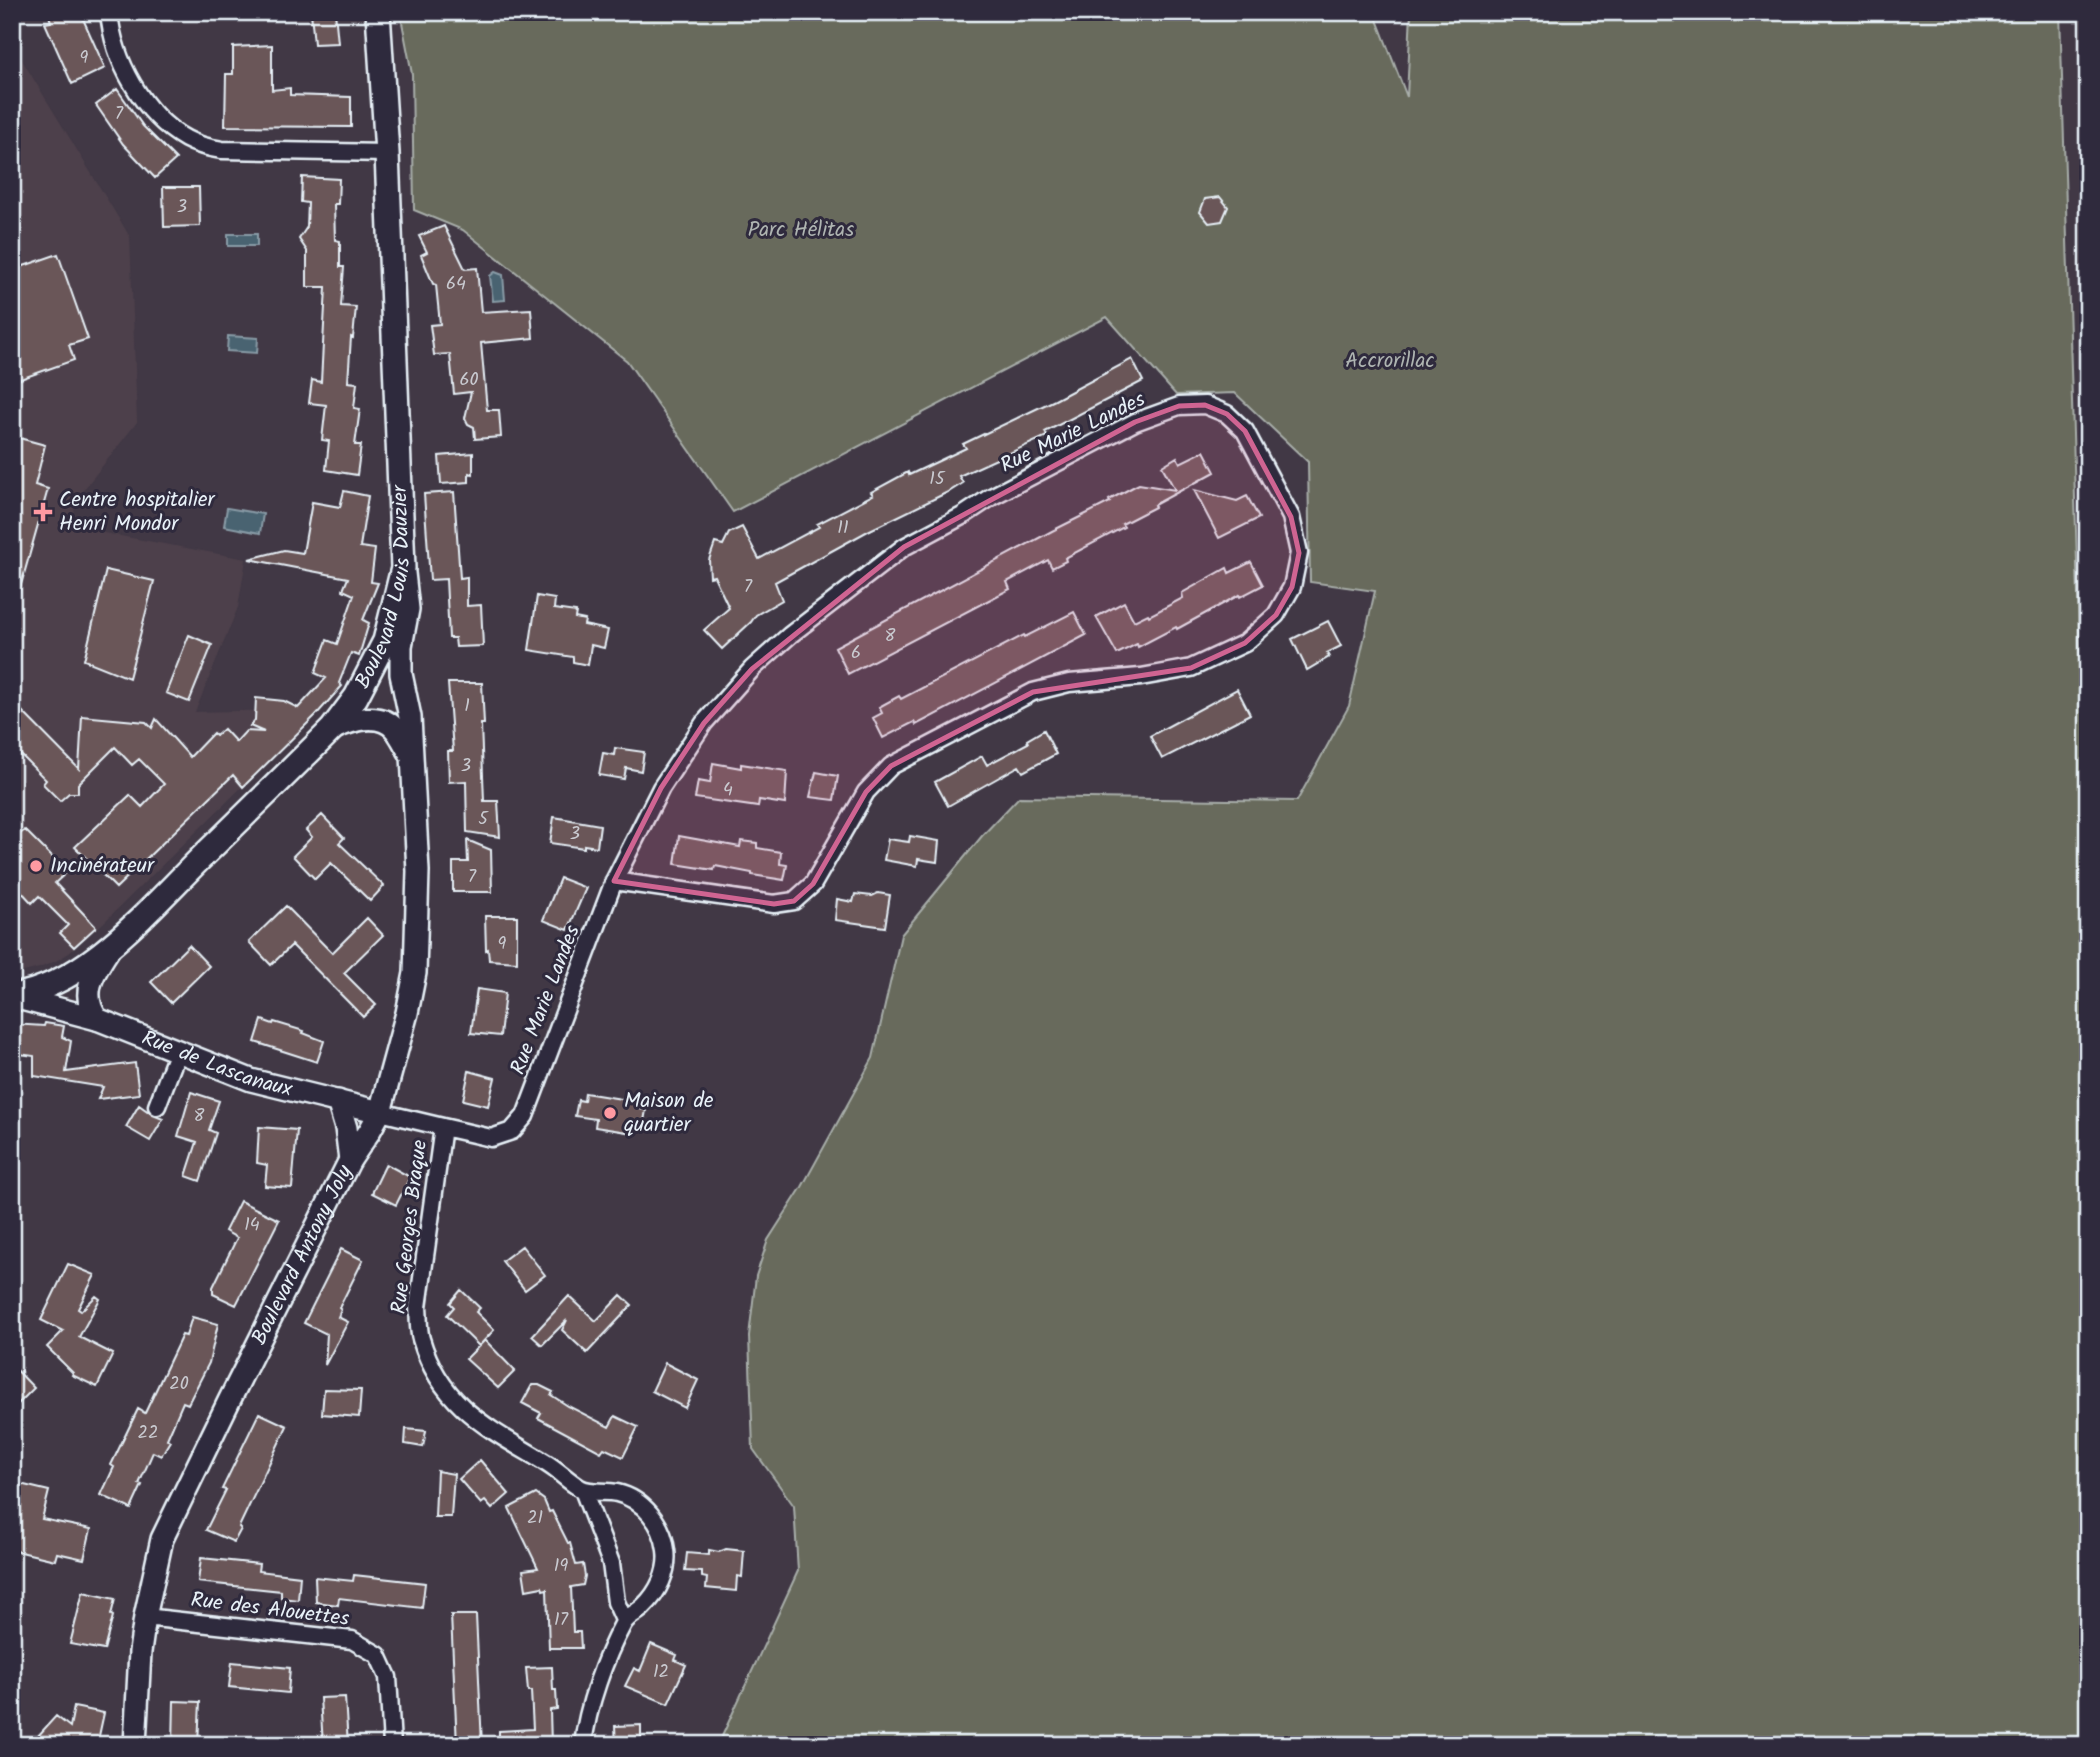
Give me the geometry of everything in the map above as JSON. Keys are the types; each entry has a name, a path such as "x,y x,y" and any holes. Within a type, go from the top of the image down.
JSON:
{"main road":[{"name":"Boulevard Louis Dauzier","path":"13,997 59,980 108,948 332,729 356,696 385,642 404,568 387,153 378,12"}],"street":[{"path":"109,12 115,45 131,81 150,108 171,129 186,139 222,150 387,153"},
{"name":"Rue Marie Landes","path":"443,1127 491,1138 512,1131 525,1116 614,881 661,788 710,716 752,669 790,635 904,547 964,515 991,496 1135,422 1179,406 1205,405 1227,414 1245,431 1291,517 1298,553 1292,587 1276,615 1245,643 1191,668 1141,677 1069,683 1033,692 891,766 866,792 813,884 794,901 774,904 614,881"},
{"name":"Boulevard Antony Joly","path":"135,1745 140,1651 162,1539 350,1160 380,1112 407,1013 415,973 418,871 410,717 401,674 401,646 408,609 404,568"},
{"name":"Boulevard Antony Joly","path":"332,729 361,719 375,719 390,724 396,730 411,755"},
{"path":"97,1019 90,1009 88,989 108,948"},
{"name":"Rue de Lascanaux","path":"13,997 97,1019 251,1080 380,1112"},
{"path":"157,1106 178,1051"},
{"path":"350,1160 344,1103 375,1088 393,1069"},
{"name":"Rue Georges Braque","path":"380,1112 443,1127 418,1307 420,1337 432,1366 450,1395 474,1419 547,1464 583,1490"},
{"path":"583,1745 597,1684 624,1620 643,1608 656,1592 663,1577 667,1552 662,1530 640,1504 618,1493 583,1490 611,1563 616,1602 624,1620"},
{"name":"Rue des Alouettes","path":"145,1617 352,1640 378,1655 388,1677 391,1745"}],"highlighted area":[{"path":"1205,405 1227,414 1245,431 1291,517 1299,553 1292,587 1276,615 1245,643 1191,668 1033,692 891,766 866,792 813,884 794,901 774,904 614,881 661,788 704,723 752,669 904,547 1135,422 1179,406"}],"shaded area":[{"name":"Centre hospitalier Henri Mondor","path":"12,35 17,52 130,237 137,422 77,498 71,527 246,559 238,607 195,712 289,710 252,777 101,925 56,961 12,975"}],"green space":[{"path":"400,12 1374,12 1407,97 1411,12 2060,12 2081,693 2088,723 2088,1745 718,1745 798,1571 794,1506 753,1449 749,1336 756,1276 768,1240 802,1187 873,1058 901,935 982,836 1019,797 1297,801 1349,706 1375,591 1310,582 1308,462 1235,393 1176,395 1107,317 733,512 627,361 463,230 414,210 412,74"}],"water":[{"path":"228,234 257,234 257,246 228,246"},
{"path":"495,272 503,275 505,300 493,301 490,276"},
{"path":"228,336 258,338 257,353 227,351"},
{"path":"227,508 263,514 260,533 224,526"}],"building":[{"path":"48,12 80,12 105,68 72,84 45,23 51,22"},
{"path":"311,12 335,12 338,43 314,44"},
{"path":"272,45 272,90 290,88 290,95 351,97 351,127 225,126 226,74 233,74 233,47"},
{"path":"117,89 143,126 176,159 155,178 123,144 96,105"},
{"path":"302,177 339,179 338,204 334,204 335,240 340,241 340,267 344,267 341,306 356,307 348,382 357,383 354,408 360,409 355,445 361,445 357,475 326,470 329,441 322,440 326,405 309,403 312,380 321,382 326,287 307,287 307,251 299,239 307,227 308,203 301,202"},
{"path":"163,187 199,187 200,226 164,227"},
{"path":"1220,197 1228,207 1222,221 1209,223 1200,212 1205,199"},
{"path":"444,226 465,269 477,268 481,312 531,309 533,338 481,343 487,410 499,410 501,437 475,439 474,427 468,424 465,418 471,392 454,394 450,354 434,355 430,325 440,324 436,285 433,284 421,255 427,252 419,236"},
{"path":"58,254 88,339 69,345 74,360 12,382 12,270"},
{"path":"1132,359 1143,381 1045,432 1047,436 959,476 963,483 950,491 868,531 775,582 782,600 756,615 722,649 704,630 729,608 714,576 710,577 709,560 715,543 723,545 729,533 742,527 759,559 819,527 817,524 873,495 871,492 908,472 909,475 966,448 963,444"},
{"path":"12,436 45,445 35,485 48,489 17,599 12,598"},
{"path":"1204,451 1215,472 1122,524 1124,527 1065,558 1066,561 1052,568 1048,560 1007,582 1010,589 848,674 835,647 1110,502 1109,500 1139,484 1175,490 1162,466 1177,457 1180,463"},
{"path":"473,453 473,474 469,473 469,482 441,484 439,456"},
{"path":"1194,490 1237,501 1247,496 1259,518 1219,538"},
{"path":"344,491 368,496 360,547 375,549 371,582 378,583 363,620 369,623 359,656 351,653 339,683 342,686 243,787 233,775 116,888 75,847 130,795 142,807 164,784 139,759 132,765 115,747 78,784 78,793 69,793 60,801 43,784 46,780 12,746 12,701 79,769 82,716 146,722 152,728 156,719 190,757 213,733 216,736 224,729 236,742 246,731 264,732 250,726 255,720 256,698 284,701 298,708 326,678 315,673 327,640 337,644 354,595 343,590 348,578 249,559 284,550 303,553 312,502 340,507"},
{"path":"454,492 460,578 467,577 467,606 481,605 483,646 456,647 455,638 449,638 446,579 430,580 424,494"},
{"path":"1251,562 1263,585 1138,647 1137,644 1117,654 1096,617 1124,602 1134,621 1148,614 1149,616 1183,598 1182,593 1227,568 1229,573"},
{"path":"106,570 154,581 129,678 84,660"},
{"path":"537,596 555,599 554,609 576,612 575,618 585,620 584,625 608,630 604,648 591,645 588,665 573,662 573,657 529,650"},
{"path":"1074,612 1086,635 916,725 914,722 883,738 873,718 882,713 879,707 899,696 901,699"},
{"path":"1328,621 1341,646 1327,653 1329,657 1307,670 1292,639"},
{"path":"189,635 212,645 189,702 166,693"},
{"path":"448,683 482,683 484,801 498,801 500,837 467,832 466,781 449,782 448,751 453,751"},
{"path":"1237,689 1250,714 1162,759 1150,736"},
{"path":"1044,730 1056,754 1023,772 1019,766 948,806 935,782 982,756 987,765 1028,743 1027,740"},
{"path":"615,748 644,752 641,771 626,768 624,779 599,775 603,753 614,755"},
{"path":"713,763 787,771 785,804 759,800 758,807 695,798 698,781 710,783"},
{"path":"816,772 838,776 834,800 810,797"},
{"path":"322,815 344,838 339,843 384,886 370,901 331,863 315,879 293,856 312,837 306,830"},
{"path":"554,817 600,825 597,847 550,843"},
{"name":"Incinérateur","path":"25,830 67,872 55,883 96,927 74,947 60,933 68,925 39,896 32,903 20,890 12,898 12,840"},
{"path":"679,836 740,847 741,841 757,843 757,848 781,852 780,864 787,865 784,880 715,866 714,870 675,864"},
{"path":"910,836 939,841 937,862 918,859 917,866 884,860 888,839 909,842"},
{"path":"467,840 491,850 492,892 453,892 453,862 468,862"},
{"path":"560,878 586,888 568,930 543,920"},
{"path":"878,893 890,895 885,927 835,920 837,899 853,902 855,894 872,896"},
{"path":"286,906 332,953 367,918 383,935 344,973 376,1005 363,1017 292,945 271,965 249,942"},
{"path":"485,916 517,916 517,962 489,960"},
{"path":"189,945 209,966 171,1003 151,982"},
{"path":"477,989 505,993 500,1036 471,1033"},
{"path":"262,1020 304,1031 303,1033 324,1041 317,1062 255,1042"},
{"path":"45,1023 64,1026 62,1037 71,1041 66,1072 135,1063 139,1094 98,1099 103,1087 34,1076 34,1056 12,1053 12,1024 44,1026"},
{"path":"469,1071 495,1078 488,1106 463,1100"},
{"path":"191,1092 219,1101 209,1130 216,1133 200,1181 186,1176 197,1142 178,1136"},
{"name":"Maison de quartier","path":"585,1093 640,1102 639,1109 646,1110 643,1127 628,1125 627,1132 595,1127 596,1119 575,1116 578,1100 584,1101"},
{"path":"139,1105 163,1119 150,1141 126,1127"},
{"path":"259,1127 297,1130 292,1188 265,1186 267,1165 257,1163"},
{"path":"386,1164 410,1177 396,1205 372,1193"},
{"path":"240,1201 279,1220 236,1305 213,1294 213,1287 237,1238 225,1231"},
{"path":"522,1246 545,1275 525,1290 502,1261"},
{"path":"341,1249 363,1260 339,1308 341,1310 338,1317 348,1322 325,1365 327,1334 304,1323"},
{"path":"68,1264 95,1275 78,1309 81,1311 96,1296 100,1299 79,1337 113,1354 97,1387 72,1375 47,1347 63,1331 41,1320"},
{"path":"461,1290 480,1308 476,1312 494,1330 479,1346 447,1315 454,1307 450,1303"},
{"path":"621,1295 632,1305 587,1353 562,1330 567,1320 542,1345 532,1336 569,1296 596,1321"},
{"path":"192,1317 218,1324 209,1363 188,1404 183,1402 167,1439 170,1441 161,1456 153,1452 131,1509 101,1495 114,1467 111,1465 138,1409 145,1413 182,1335 186,1336"},
{"path":"485,1340 515,1371 498,1388 466,1359"},
{"path":"665,1363 698,1380 685,1408 652,1391"},
{"path":"12,1365 34,1388 12,1410"},
{"path":"532,1385 539,1385 553,1392 551,1395 568,1406 609,1427 615,1416 638,1427 623,1457 604,1448 601,1452 538,1418 541,1413 522,1403"},
{"path":"324,1389 361,1390 359,1417 322,1414"},
{"path":"259,1413 287,1426 234,1542 206,1530 226,1490 222,1489"},
{"path":"406,1429 426,1431 423,1447 405,1444"},
{"path":"480,1460 509,1494 492,1509 485,1501 481,1504 459,1479"},
{"path":"437,1471 454,1474 451,1517 435,1517"},
{"path":"20,1484 49,1491 42,1519 91,1529 84,1559 57,1553 55,1560 12,1550 12,1519"},
{"path":"536,1494 544,1500 549,1512 552,1511 570,1543 576,1565 583,1564 583,1585 571,1587 573,1632 580,1632 581,1648 549,1648 547,1589 543,1590 542,1587 526,1590 523,1570 538,1568 509,1508"},
{"path":"726,1549 744,1551 742,1577 737,1576 736,1591 706,1588 707,1578 702,1577 702,1572 685,1571 687,1553 709,1555 709,1550 719,1552"},
{"path":"201,1558 259,1564 258,1571 300,1576 298,1600 281,1598 281,1591 198,1582"},
{"path":"354,1575 425,1583 422,1608 339,1598 338,1605 316,1602 315,1577 353,1581"},
{"path":"83,1592 115,1599 104,1650 70,1644"},
{"path":"451,1615 476,1615 482,1745 457,1745"},
{"path":"651,1644 677,1655 675,1660 686,1665 668,1704 625,1686 634,1668 640,1671"},
{"path":"232,1662 290,1668 288,1693 229,1687"},
{"path":"552,1667 557,1709 550,1710 551,1745 499,1745 499,1731 533,1729 531,1691 528,1691 526,1668"},
{"path":"345,1697 348,1745 323,1745 320,1698"},
{"path":"174,1701 200,1702 198,1745 173,1745"},
{"path":"74,1707 104,1713 97,1745 46,1745 37,1737 56,1716 70,1727"},
{"path":"641,1725 641,1745 616,1745 615,1726"}],"place":[{"name":"Centre hospitalier Henri Mondor","path":"43,512"},
{"name":"Incinérateur","path":"36,866"},
{"name":"Maison de quartier","path":"610,1113"}],"park label":[{"name":"Parc Hélitas","path":"801,230"},
{"name":"Accrorillac","path":"1390,361"}]}
